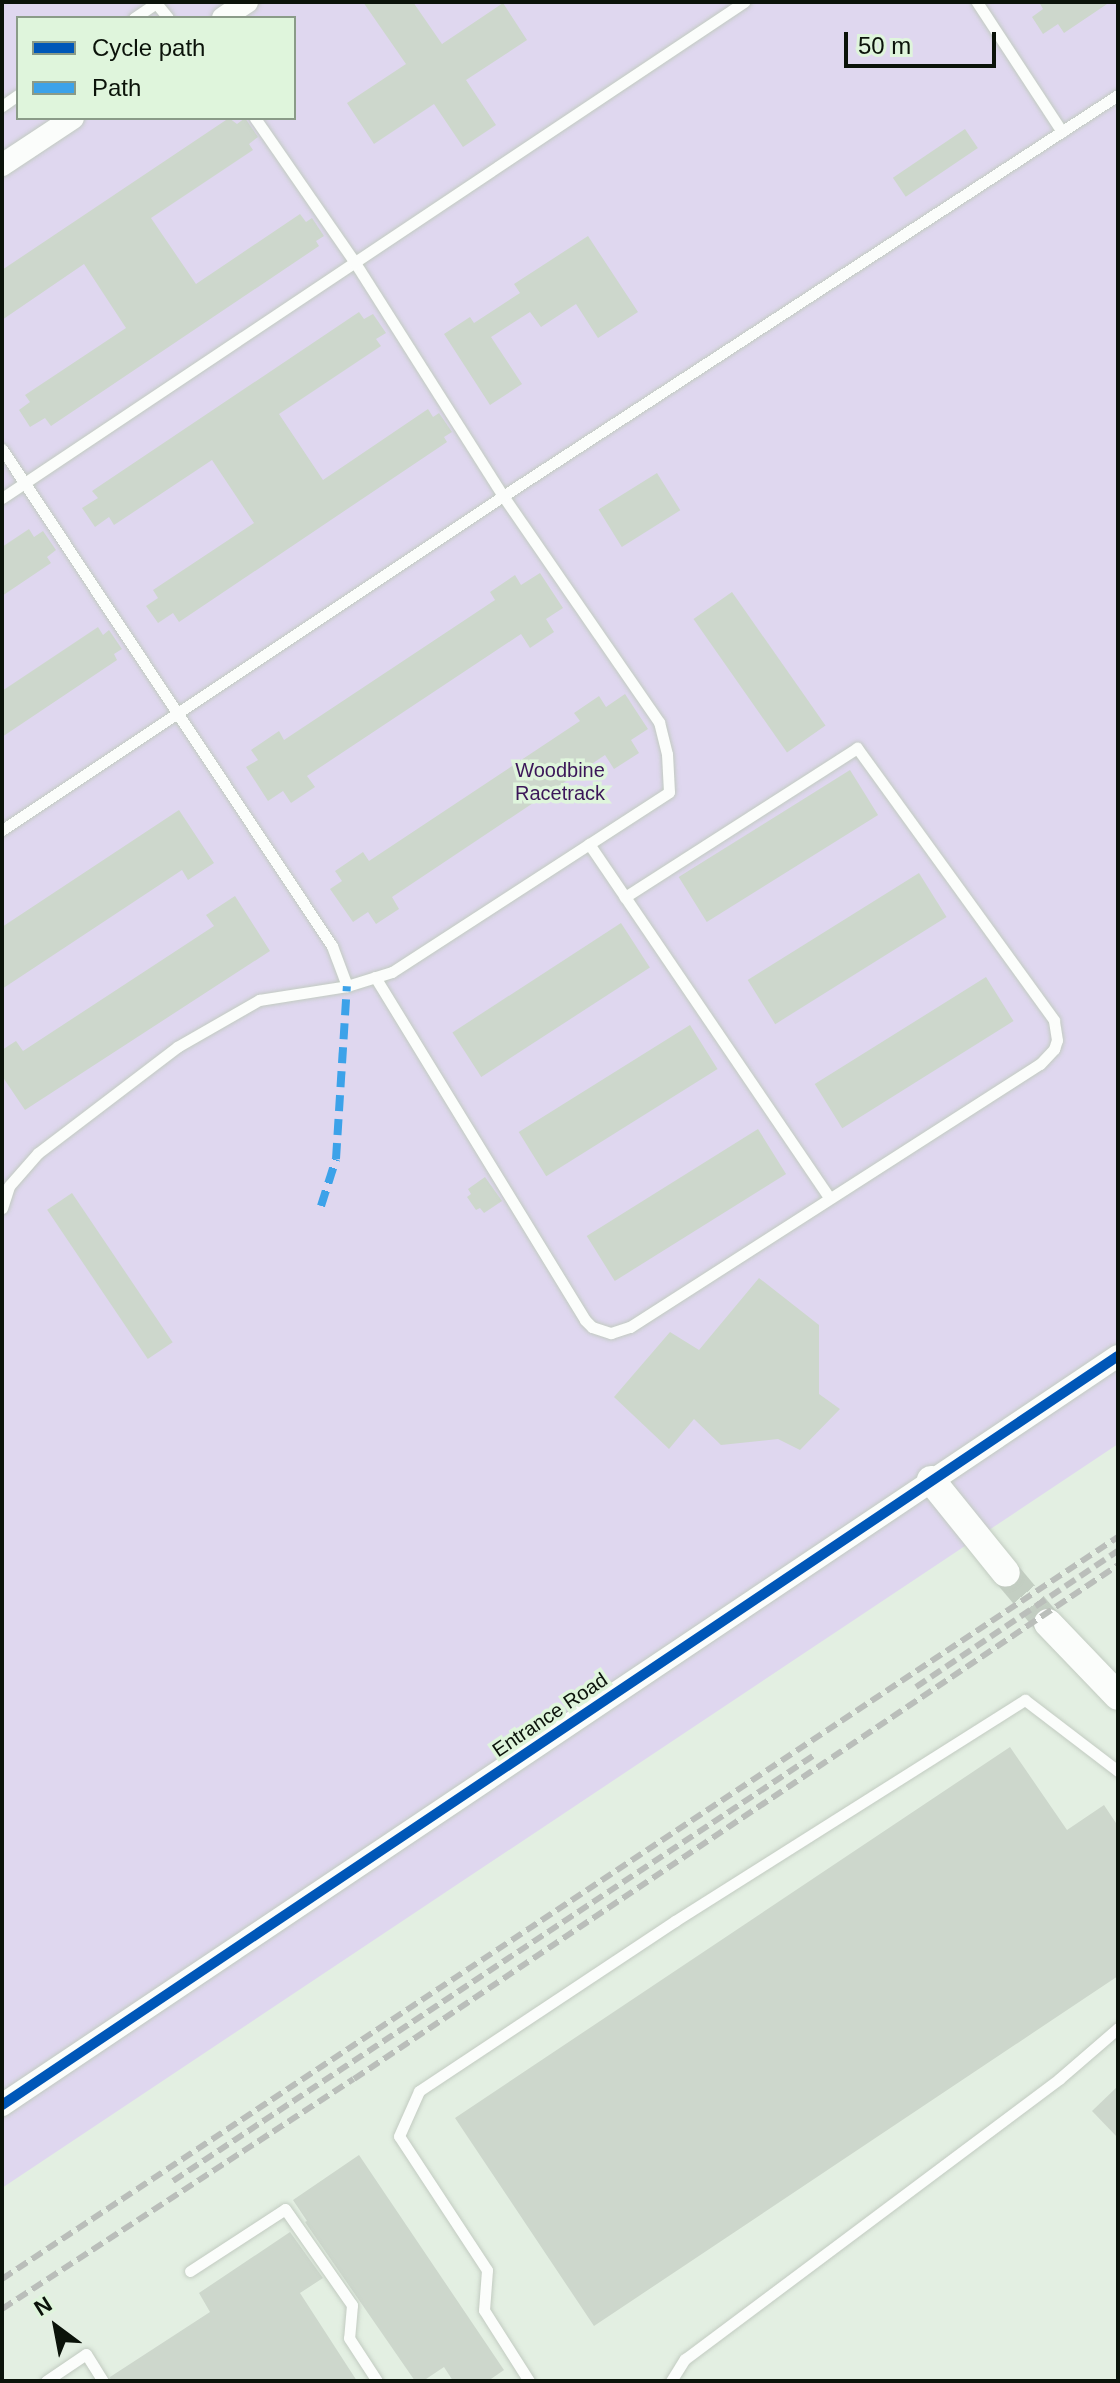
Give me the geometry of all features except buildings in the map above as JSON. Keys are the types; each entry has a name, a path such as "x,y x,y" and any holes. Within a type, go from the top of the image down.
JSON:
{"street":[{"path":"226,16 247,2"},
{"path":"2,165 70,120"},
{"name":"Entrance Road","path":"2,2105 1118,1356"},
{"path":"931,1480 1006,1573"},
{"path":"1048,1623 1118,1696"}],"lane":[{"path":"977,2 1062,132"},
{"path":"137,16 157,3"},
{"path":"2,498 356,264 738,4"},
{"path":"2,830 503,496 1118,95"},
{"path":"2,1208 9,1186 38,1153 177,1047 259,1000 347,986 392,972 669,792 667,754 659,722 503,496 356,264 256,120"},
{"path":"2,449 332,946 347,986"},
{"path":"375,977 592,1327 601,1332 621,1331 830,1198 1048,1058 1057,1040 1054,1020 857,748 625,897"},
{"path":"589,844 830,1198"},
{"path":"2,1174 9,1186"},
{"path":"526,2380 484,2310 487,2270 399,2136 419,2091 675,1921 1025,1700 1118,1771"},
{"path":"671,2381 685,2359 1059,2079 1118,2028"},
{"path":"190,2271 285,2209 352,2305 349,2338 377,2381"},
{"path":"46,2381 86,2354 103,2381"}],"green space":[{"name":"Woodbine Racetrack","path":"2,2 1118,2 1118,1444 2,2188"}],"tunnel":[{"path":"1006,1573 1048,1623"}],"railway":[{"path":"2,2279 1118,1537"},
{"path":"916,1687 1118,1551"},
{"path":"2,2309 354,2079 1118,1565"},
{"path":"173,2181 813,1756"}],"marked path":[{"path":"321,1206 336,1159 347,986"}],"cycle path":[{"path":"2,2105 1118,1356"}]}
